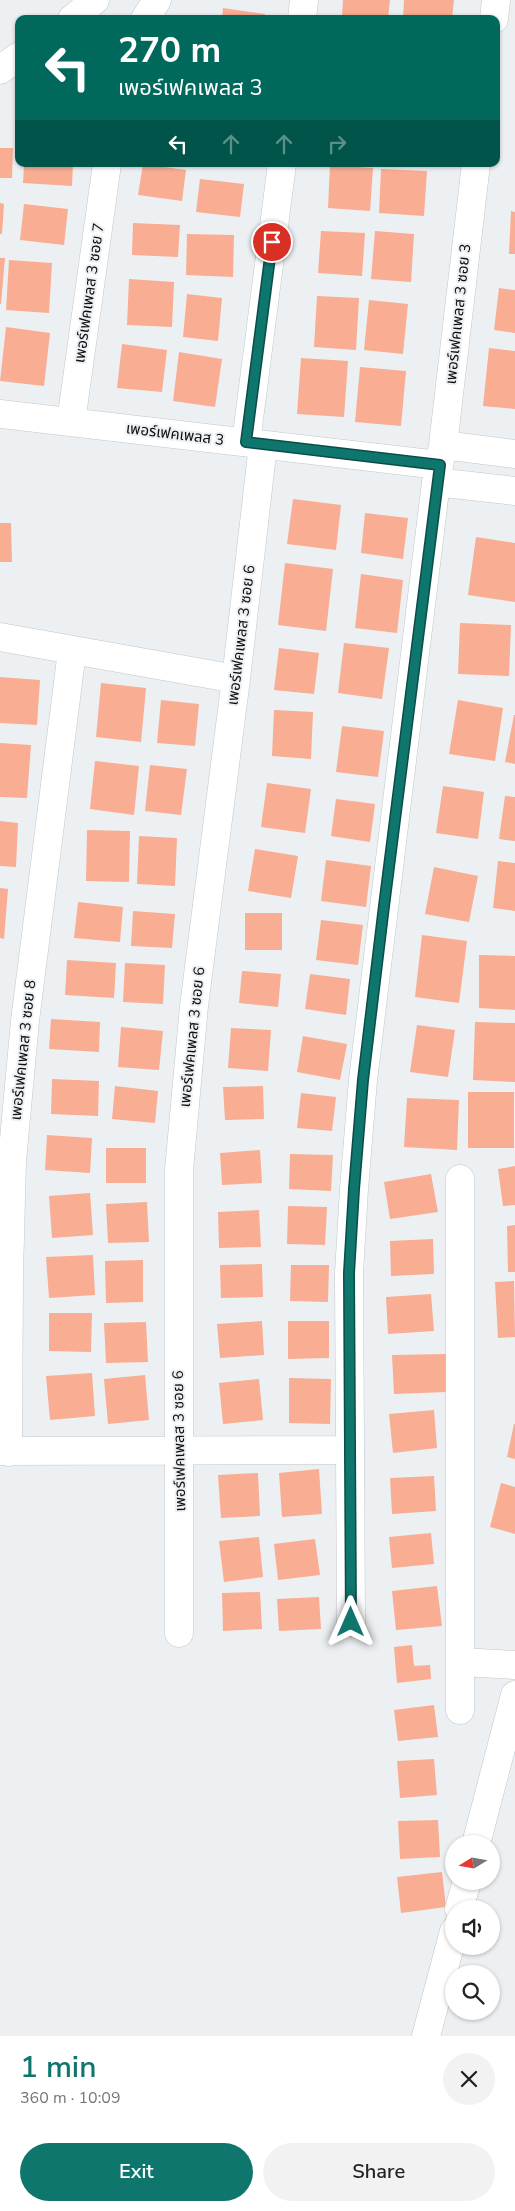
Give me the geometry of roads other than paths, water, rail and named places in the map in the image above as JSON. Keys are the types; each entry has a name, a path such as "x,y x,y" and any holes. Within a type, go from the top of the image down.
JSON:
{"street":[{"path":"77,15 95,0"},
{"path":"148,15 157,0"},
{"path":"302,15 304,0"},
{"path":"494,15 496,0"},
{"path":"0,70 15,59"},
{"name":"เพอร์เฟคเพลส 3 ซอย 7","path":"71,422 106,167"},
{"name":"เพอร์เฟคเพลส 3 ซอย 6","path":"179,1632 178,1170 194,1006 236,679 255,443 282,167"},
{"name":"เพอร์เฟคเพลส 3 ซอย 3","path":"351,1622 349,1273 363,1080 476,167"},
{"name":"เพอร์เฟคเพลส 3","path":"0,414 440,464 515,491"},
{"name":"เพอร์เฟคเพลส 3","path":"440,464 515,454"},
{"path":"0,637 236,679"},
{"name":"เพอร์เฟคเพลส 3 ซอย 8","path":"4,1452 12,1161 25,1021 72,651"},
{"path":"460,1179 462,1662 460,1710"},
{"path":"4,1452 350,1450"},
{"path":"462,1662 515,1664"},
{"path":"478,1835 515,1695"},
{"path":"426,2036 448,1955"}]}
